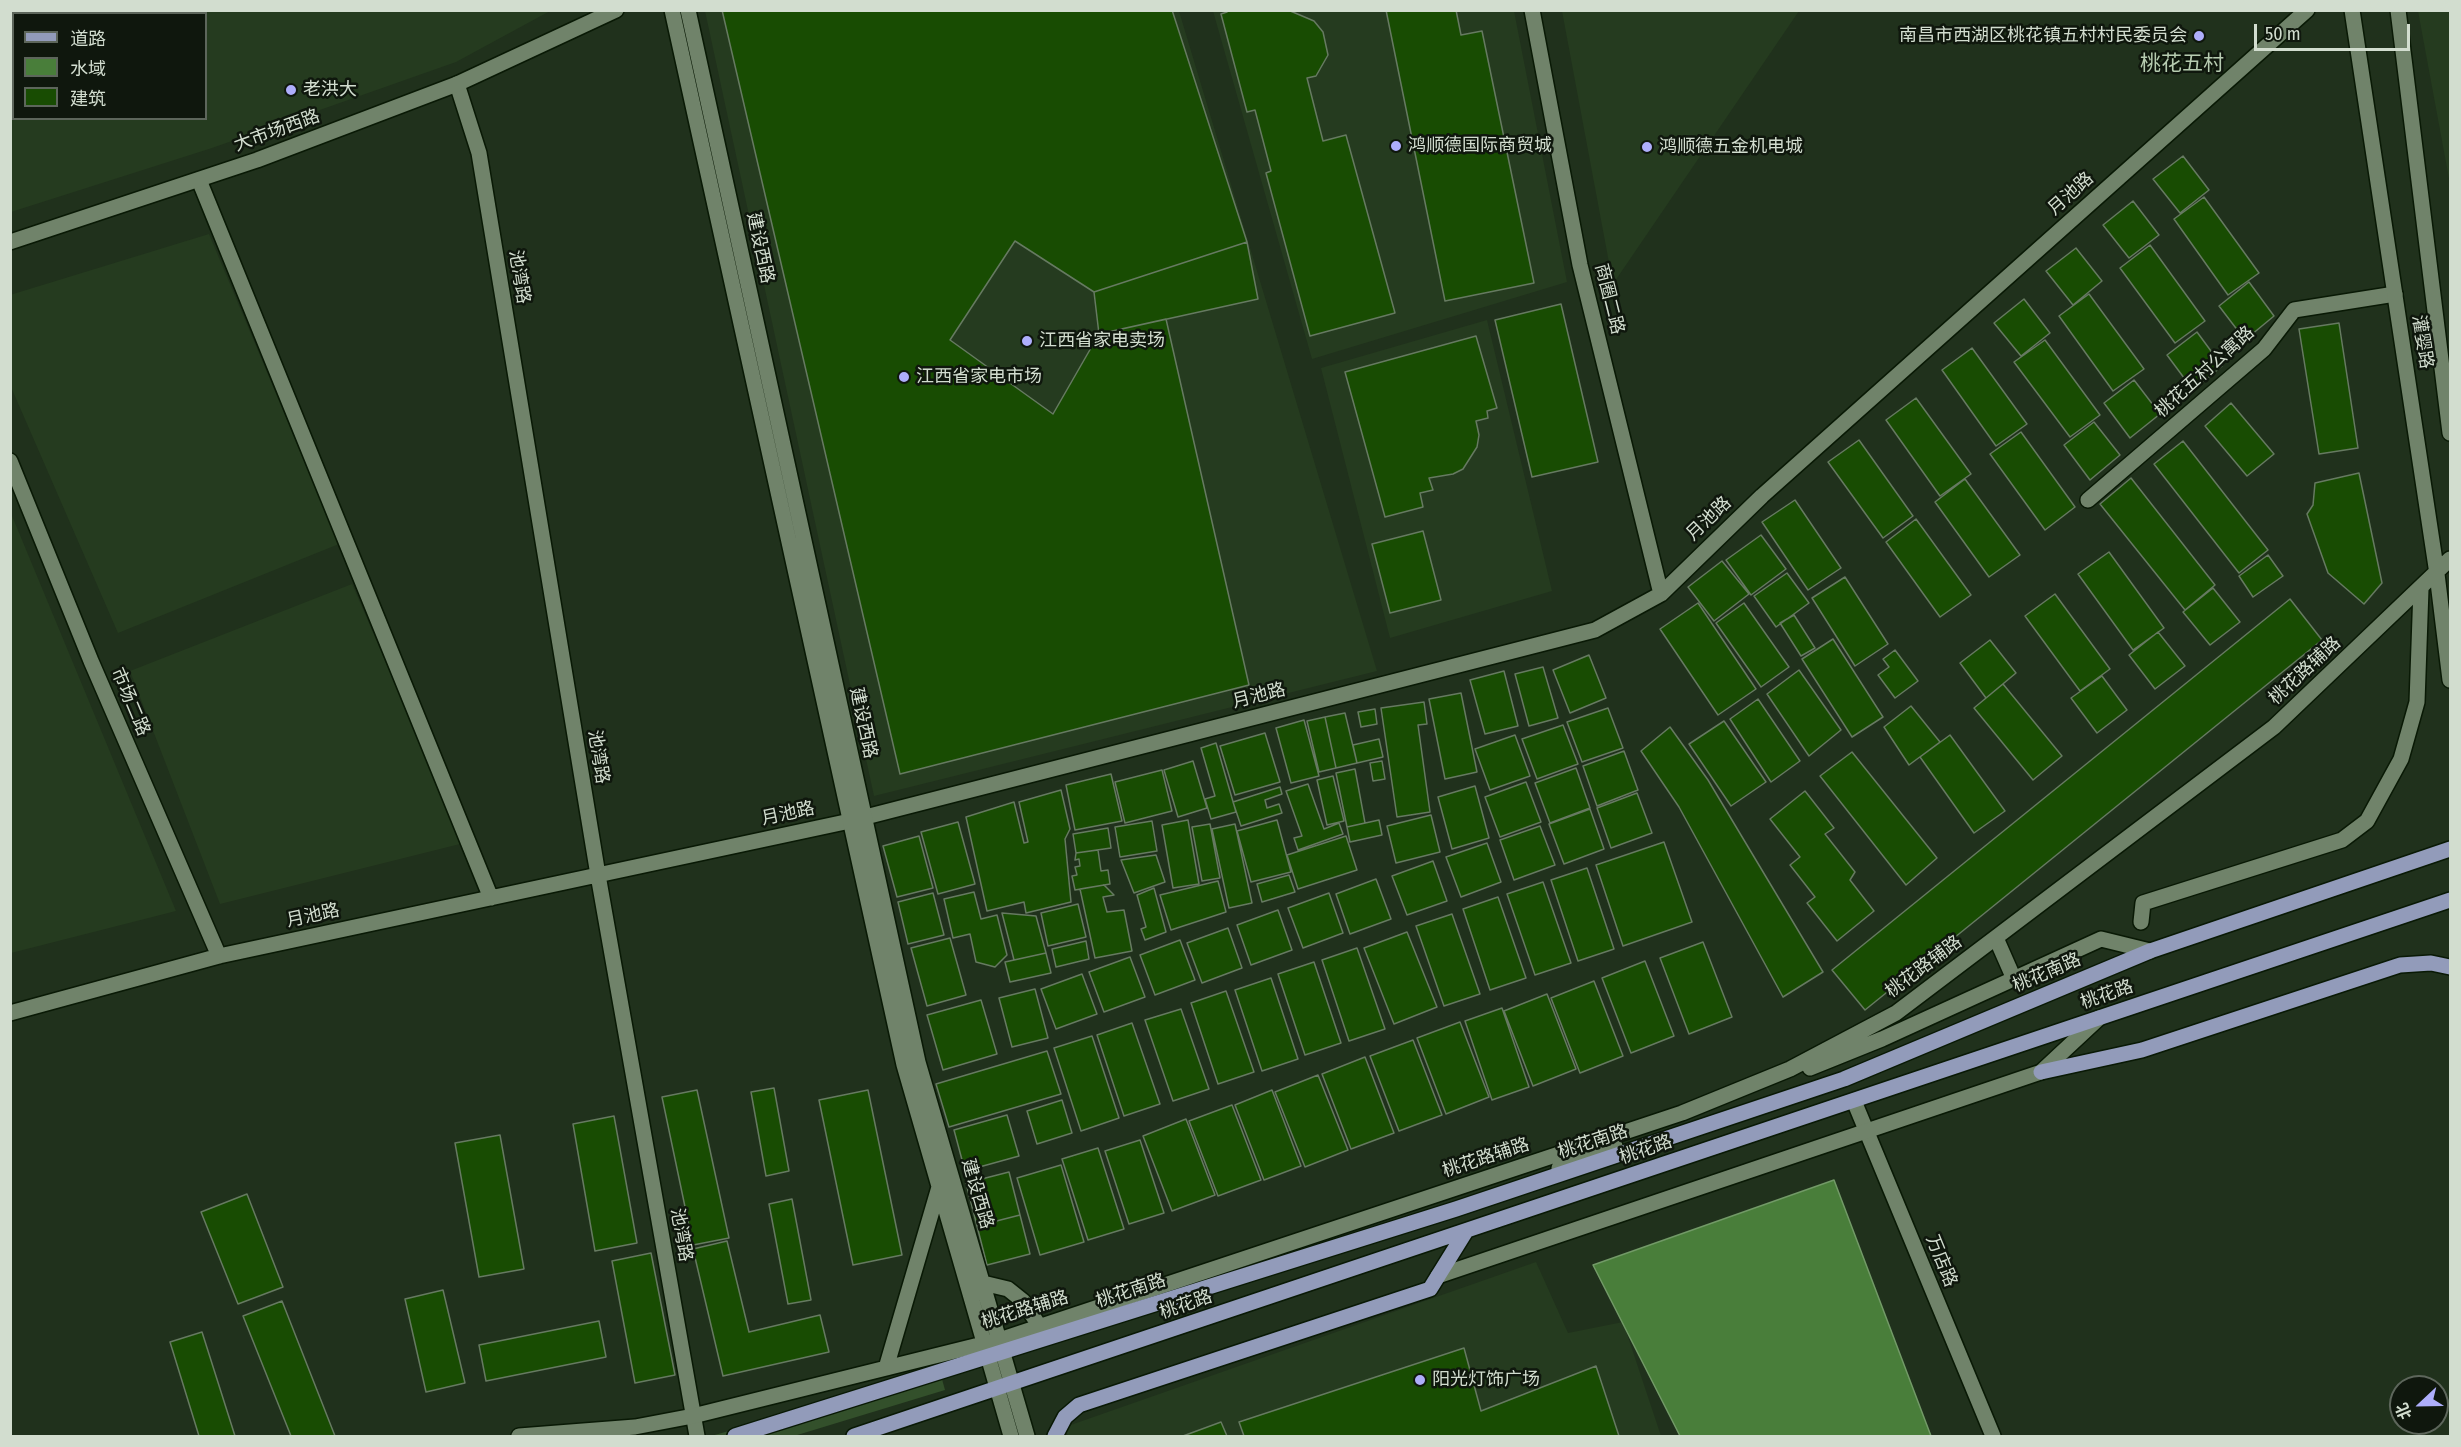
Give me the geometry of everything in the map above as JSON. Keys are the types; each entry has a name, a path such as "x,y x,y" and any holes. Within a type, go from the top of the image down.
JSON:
{"main road":[{"name":"大市场西路","path":"10,242 257,160 457,84 616,10"},
{"name":"建设西路","path":"672,10 857,818 918,1062 983,1283 994,1348"},
{"name":"建设西路","path":"688,10 857,818 904,1065 939,1187 1005,1386 1027,1437"},
{"name":"商圈二路","path":"1532,10 1580,265 1661,594"},
{"name":"月池路","path":"10,1013 219,956 857,818 1595,630 1661,594 1762,496 2307,10"},
{"name":"灌婴路","path":"2352,10 2451,680"},
{"name":"灌婴路","path":"2398,10 2451,433"},
{"name":"池湾路","path":"457,84 479,153 598,875 697,1437"},
{"path":"199,180 491,898"},
{"name":"桃花五村公寓路","path":"2088,501 2264,349 2294,310 2395,294"},
{"name":"市场二路","path":"10,460 91,661 219,956"},
{"name":"桃花路辅路","path":"519,1437 635,1427 693,1416 886,1368 994,1348 1040,1327 1682,1113 1790,1069 1896,1013 2274,727 2451,559"},
{"path":"2141,922 2143,903 2342,840 2367,821 2401,759 2417,702 2421,589"},
{"name":"桃花南路","path":"735,1437 994,1348 1456,1209 1844,1079 2150,951 2451,849"},
{"name":"桃花路","path":"854,1437 2451,900"},
{"path":"1996,938 2014,979"},
{"path":"1456,1209 1882,1039 2101,939 2150,951"},
{"path":"1438,1276 2041,1072 2142,1050 2400,965 2431,963 2451,967"},
{"path":"2041,1072 2099,1018"},
{"name":"万店路","path":"1854,1101 1993,1437"},
{"path":"886,1368 939,1187"},
{"path":"1055,1437 1065,1417 1079,1405 1430,1288 1466,1231"},
{"path":"983,1283 1008,1288 1023,1301 1040,1327"},
{"name":"建设西路","path":"1005,1386 1011,1437"}],"shaded area":[{"name":"老洪大","path":"11,10 550,10 456,62 212,148 11,212"},
{"name":"江西省家电卖场","path":"705,11 1179,11 1377,671 874,796"},
{"name":"鸿顺德国际商贸城","path":"1213,11 1514,11 1567,282 1312,359"},
{"name":"鸿顺德五金机电城","path":"1562,11 1799,11 1613,284"},
{"path":"2418,11 2450,11 2450,184"},
{"path":"209,234 339,544 118,633 11,387 10,295"},
{"path":"1487,320 1552,591 1390,638 1321,368"},
{"path":"10,511 176,911 11,953 10,953"},
{"path":"352,584 464,843 220,904 130,671"},
{"name":"阳光灯饰广场","path":"1536,1262 1568,1333 1623,1322 1661,1436 1068,1436 1065,1427"},
{"path":"940,1372 945,1390 794,1436 711,1436"}],"water":[{"path":"1834,1180 1931,1436 1680,1436 1593,1265"}],"building":[{"name":"江西省家电卖场","path":"722,10 1172,10 1247,242 1094,292 1015,241 950,340 1053,414 1099,334 1166,319 1249,685 900,774"},
{"path":"1227,10 1288,10 1314,21 1323,32 1328,55 1316,76 1307,78 1323,141 1346,135 1395,313 1310,336 1266,173 1271,171 1255,110 1247,112 1221,14"},
{"path":"1386,10 1456,10 1461,35 1482,31 1534,283 1445,301"},
{"path":"2183,156 2209,190 2180,213 2153,179"},
{"path":"2204,197 2259,273 2228,295 2174,219"},
{"path":"2133,201 2159,235 2129,258 2103,225"},
{"path":"1247,242 1258,299 1099,334 1094,292"},
{"path":"2150,245 2205,321 2175,343 2120,268"},
{"path":"2076,248 2102,281 2073,305 2046,271"},
{"path":"2249,282 2274,316 2245,340 2219,306"},
{"path":"2089,294 2144,369 2113,391 2059,316"},
{"path":"2024,299 2050,333 2021,356 1994,323"},
{"path":"1561,304 1598,462 1532,477 1495,320"},
{"path":"2339,323 2358,448 2319,454 2299,329"},
{"path":"2197,332 2222,366 2193,390 2167,355"},
{"path":"1476,336 1497,408 1487,411 1488,418 1476,421 1479,435 1477,447 1463,469 1453,474 1429,478 1433,490 1420,493 1423,507 1385,517 1345,372"},
{"path":"2045,340 2100,415 2070,437 2014,362"},
{"path":"1972,348 2027,424 1996,446 1942,370"},
{"path":"2134,380 2160,414 2130,438 2104,403"},
{"path":"1916,398 1971,474 1940,496 1886,420"},
{"path":"2231,403 2274,454 2247,476 2205,426"},
{"path":"2094,422 2120,455 2090,480 2064,445"},
{"path":"2021,432 2075,507 2045,530 1990,454"},
{"path":"1859,440 1913,516 1883,538 1828,462"},
{"path":"2183,441 2268,550 2239,573 2154,464"},
{"path":"2359,473 2382,583 2364,604 2328,573 2307,514 2313,505 2315,483"},
{"path":"2131,478 2215,585 2185,610 2100,504"},
{"path":"1965,479 2020,555 1989,577 1935,502"},
{"path":"1795,500 1841,568 1808,590 1762,522"},
{"path":"1916,519 1971,595 1940,617 1886,542"},
{"path":"1423,531 1441,600 1390,613 1372,544"},
{"path":"1761,535 1786,569 1751,595 1726,560"},
{"path":"2109,552 2164,628 2133,650 2078,574"},
{"path":"2268,555 2283,576 2253,597 2239,576"},
{"path":"1722,561 1749,594 1714,621 1688,587"},
{"path":"1787,573 1809,603 1776,627 1754,596"},
{"path":"1845,577 1888,644 1855,666 1812,598"},
{"path":"2213,588 2240,622 2210,645 2183,612"},
{"path":"2055,594 2110,669 2080,691 2025,616"},
{"path":"2290,599 2322,640 1865,1010 1832,970"},
{"path":"1698,603 1756,689 1718,715 1660,629"},
{"path":"1744,603 1789,667 1761,687 1716,623"},
{"path":"1794,615 1815,648 1801,656 1780,623"},
{"path":"2158,632 2185,666 2155,689 2129,655"},
{"path":"1833,639 1883,717 1852,737 1802,659"},
{"path":"1990,640 2016,673 1986,698 1960,663"},
{"path":"1895,650 1918,681 1895,698 1878,675 1889,667 1883,659"},
{"path":"1589,655 1606,698 1570,713 1553,670"},
{"path":"1543,667 1558,718 1529,726 1515,674"},
{"path":"1799,670 1841,730 1809,756 1767,694"},
{"path":"1504,671 1518,726 1485,734 1470,680"},
{"path":"2102,676 2127,710 2097,733 2071,698"},
{"path":"2003,684 2062,756 2033,780 1974,708"},
{"path":"1461,693 1477,772 1445,779 1429,699"},
{"path":"1758,699 1800,761 1771,782 1730,719"},
{"path":"1424,702 1427,724 1418,725 1430,812 1397,817 1381,708"},
{"path":"1911,706 1940,742 1909,765 1884,727"},
{"path":"1608,708 1623,748 1582,762 1567,722"},
{"path":"1375,709 1377,724 1361,727 1358,712"},
{"path":"1345,713 1357,763 1336,768 1325,717"},
{"path":"1325,717 1336,768 1319,772 1307,721"},
{"path":"1304,720 1319,776 1291,783 1276,728"},
{"path":"1724,721 1766,782 1731,806 1689,744"},
{"path":"1563,725 1578,764 1537,779 1522,739"},
{"path":"1670,727 1708,780 1823,972 1783,997 1679,807 1641,751"},
{"path":"1265,733 1280,782 1235,795 1220,746"},
{"path":"1515,735 1530,776 1490,790 1475,749"},
{"path":"1950,735 2005,811 1974,833 1920,757"},
{"path":"1379,739 1383,757 1357,763 1353,745"},
{"path":"1216,743 1236,812 1211,819 1205,799 1215,796 1201,748"},
{"path":"1624,751 1638,790 1597,806 1583,766"},
{"path":"1852,752 1937,858 1906,885 1820,776"},
{"path":"1193,761 1207,808 1178,817 1164,770"},
{"path":"1382,761 1385,779 1373,781 1370,763"},
{"path":"1576,768 1590,808 1550,823 1535,783"},
{"path":"1355,769 1365,823 1347,827 1336,773"},
{"path":"1162,770 1172,811 1125,823 1115,782"},
{"path":"1111,774 1122,821 1075,830 1066,785"},
{"path":"1333,776 1344,821 1327,825 1317,780"},
{"path":"1526,782 1541,822 1500,837 1485,797"},
{"path":"1308,784 1324,829 1339,823 1343,834 1298,850 1294,838 1302,836 1286,791"},
{"path":"1475,786 1489,838 1452,849 1438,797"},
{"path":"1280,787 1282,794 1265,800 1267,808 1279,804 1282,813 1241,826 1233,802"},
{"path":"1061,790 1070,829 1065,839 1071,902 1026,913 1024,902 987,911 966,817 1014,802 1024,843 1028,842 1019,802"},
{"path":"1805,791 1834,828 1825,834 1855,872 1850,880 1874,911 1837,941 1807,903 1815,897 1790,865 1800,857 1770,819"},
{"path":"1637,793 1652,833 1611,848 1597,808"},
{"path":"1590,809 1604,849 1564,864 1549,824"},
{"path":"1431,815 1440,852 1396,863 1387,826"},
{"path":"1188,820 1199,884 1173,888 1162,825"},
{"path":"1277,820 1291,872 1251,882 1237,831"},
{"path":"1379,820 1382,835 1350,842 1347,827"},
{"path":"1152,821 1157,851 1120,857 1115,827"},
{"path":"958,822 975,884 938,894 921,832"},
{"path":"1210,824 1220,878 1202,881 1192,827"},
{"path":"1235,824 1252,903 1229,908 1212,829"},
{"path":"1540,826 1555,865 1514,880 1500,840"},
{"path":"1108,828 1111,848 1076,853 1073,834"},
{"path":"919,836 933,888 897,897 883,846"},
{"path":"1346,836 1357,870 1298,889 1287,855"},
{"path":"1664,842 1692,922 1623,946 1596,865"},
{"path":"1487,843 1501,882 1461,897 1446,857"},
{"path":"1098,850 1101,871 1108,870 1110,884 1075,890 1072,876 1077,875 1075,867 1080,866 1079,859 1075,860 1076,853"},
{"path":"1156,855 1165,882 1134,893 1121,860"},
{"path":"1433,861 1447,901 1407,915 1392,876"},
{"path":"1587,868 1614,949 1578,961 1551,880"},
{"path":"1289,875 1295,892 1262,902 1257,884"},
{"path":"1376,879 1391,919 1350,934 1336,894"},
{"path":"1218,881 1226,912 1171,930 1160,895"},
{"path":"1543,882 1571,963 1535,975 1507,894"},
{"path":"1104,885 1114,895 1103,897 1107,912 1124,910 1132,951 1095,958 1080,889"},
{"path":"1154,888 1166,932 1145,940 1141,929 1146,927 1137,895"},
{"path":"974,892 981,919 997,915 1007,955 995,967 976,962 970,934 953,938 944,899"},
{"path":"933,893 944,935 908,944 898,902"},
{"path":"1329,893 1343,933 1303,948 1288,908"},
{"path":"1498,897 1526,978 1490,990 1463,909"},
{"path":"1078,904 1086,937 1048,946 1041,913"},
{"path":"1278,910 1292,950 1251,965 1237,925"},
{"path":"1002,913 1036,916 1046,953 1014,960"},
{"path":"1452,914 1480,994 1444,1006 1416,926"},
{"path":"1228,928 1242,968 1202,983 1187,943"},
{"path":"1407,932 1437,1007 1394,1024 1364,948"},
{"path":"950,938 966,995 927,1006 911,948"},
{"path":"1180,940 1195,980 1155,995 1140,955"},
{"path":"1086,941 1089,959 1056,967 1052,949"},
{"path":"1703,942 1732,1017 1689,1034 1660,958"},
{"path":"1357,948 1385,1029 1349,1041 1322,960"},
{"path":"1046,953 1051,973 1010,982 1005,962"},
{"path":"1130,957 1145,997 1104,1012 1089,972"},
{"path":"1645,961 1674,1036 1631,1053 1602,978"},
{"path":"1314,962 1341,1043 1305,1055 1278,974"},
{"path":"1082,974 1097,1014 1056,1029 1041,989"},
{"path":"1271,978 1298,1059 1262,1071 1235,990"},
{"path":"1594,981 1623,1056 1580,1073 1551,998"},
{"path":"1035,989 1048,1038 1012,1047 999,998"},
{"path":"1226,991 1254,1072 1218,1084 1191,1003"},
{"path":"1547,994 1576,1069 1533,1086 1504,1011"},
{"path":"981,1000 997,1054 943,1070 927,1015"},
{"path":"1502,1008 1529,1087 1492,1100 1465,1021"},
{"path":"1181,1009 1209,1089 1173,1101 1145,1020"},
{"path":"1460,1022 1489,1097 1446,1114 1417,1038"},
{"path":"1132,1023 1160,1104 1124,1116 1097,1035"},
{"path":"1092,1036 1119,1118 1081,1131 1054,1048"},
{"path":"1413,1040 1442,1115 1399,1131 1370,1056"},
{"path":"1047,1051 1061,1094 949,1127 936,1084"},
{"path":"1365,1057 1394,1133 1351,1149 1322,1074"},
{"path":"1318,1075 1348,1150 1305,1167 1275,1092"},
{"path":"774,1088 789,1171 766,1176 751,1092"},
{"path":"697,1090 729,1238 693,1245 662,1097"},
{"path":"868,1090 902,1255 853,1265 819,1100"},
{"path":"1272,1090 1301,1166 1264,1180 1235,1105"},
{"path":"1062,1100 1072,1133 1037,1144 1027,1111"},
{"path":"1232,1105 1261,1180 1218,1196 1189,1121"},
{"path":"1007,1115 1019,1156 965,1171 954,1130"},
{"path":"614,1116 637,1243 595,1251 573,1124"},
{"path":"1186,1119 1215,1195 1172,1211 1143,1136"},
{"path":"500,1135 524,1269 479,1277 455,1143"},
{"path":"1140,1140 1164,1213 1129,1224 1105,1151"},
{"path":"1098,1148 1124,1229 1088,1240 1062,1159"},
{"path":"1061,1165 1084,1242 1040,1255 1017,1178"},
{"path":"1009,1172 1020,1215 977,1226 966,1183"},
{"path":"247,1194 283,1287 238,1304 201,1212"},
{"path":"792,1199 811,1300 788,1304 769,1204"},
{"path":"1020,1215 1030,1254 987,1265 977,1226"},
{"path":"727,1241 749,1332 820,1315 829,1352 723,1376 693,1249"},
{"path":"651,1253 675,1375 635,1383 612,1261"},
{"path":"443,1290 465,1383 426,1392 405,1299"},
{"path":"282,1301 335,1436 291,1436 243,1316"},
{"path":"599,1321 606,1357 486,1381 479,1345"},
{"path":"202,1332 235,1436 199,1436 170,1342"},
{"path":"1464,1348 1481,1411 1596,1366 1619,1436 1244,1436 1239,1422"},
{"path":"1221,1422 1227,1436 1183,1436"}],"place":[{"name":"南昌市西湖区桃花镇五村村民委员会","path":"2199,36"},
{"name":"老洪大","path":"291,90"},
{"name":"鸿顺德国际商贸城","path":"1396,146"},
{"name":"鸿顺德五金机电城","path":"1647,147"},
{"name":"江西省家电卖场","path":"1027,341"},
{"name":"江西省家电市场","path":"904,377"},
{"name":"阳光灯饰广场","path":"1420,1380"}],"district":[{"name":"桃花五村","path":"2182,64"}]}
